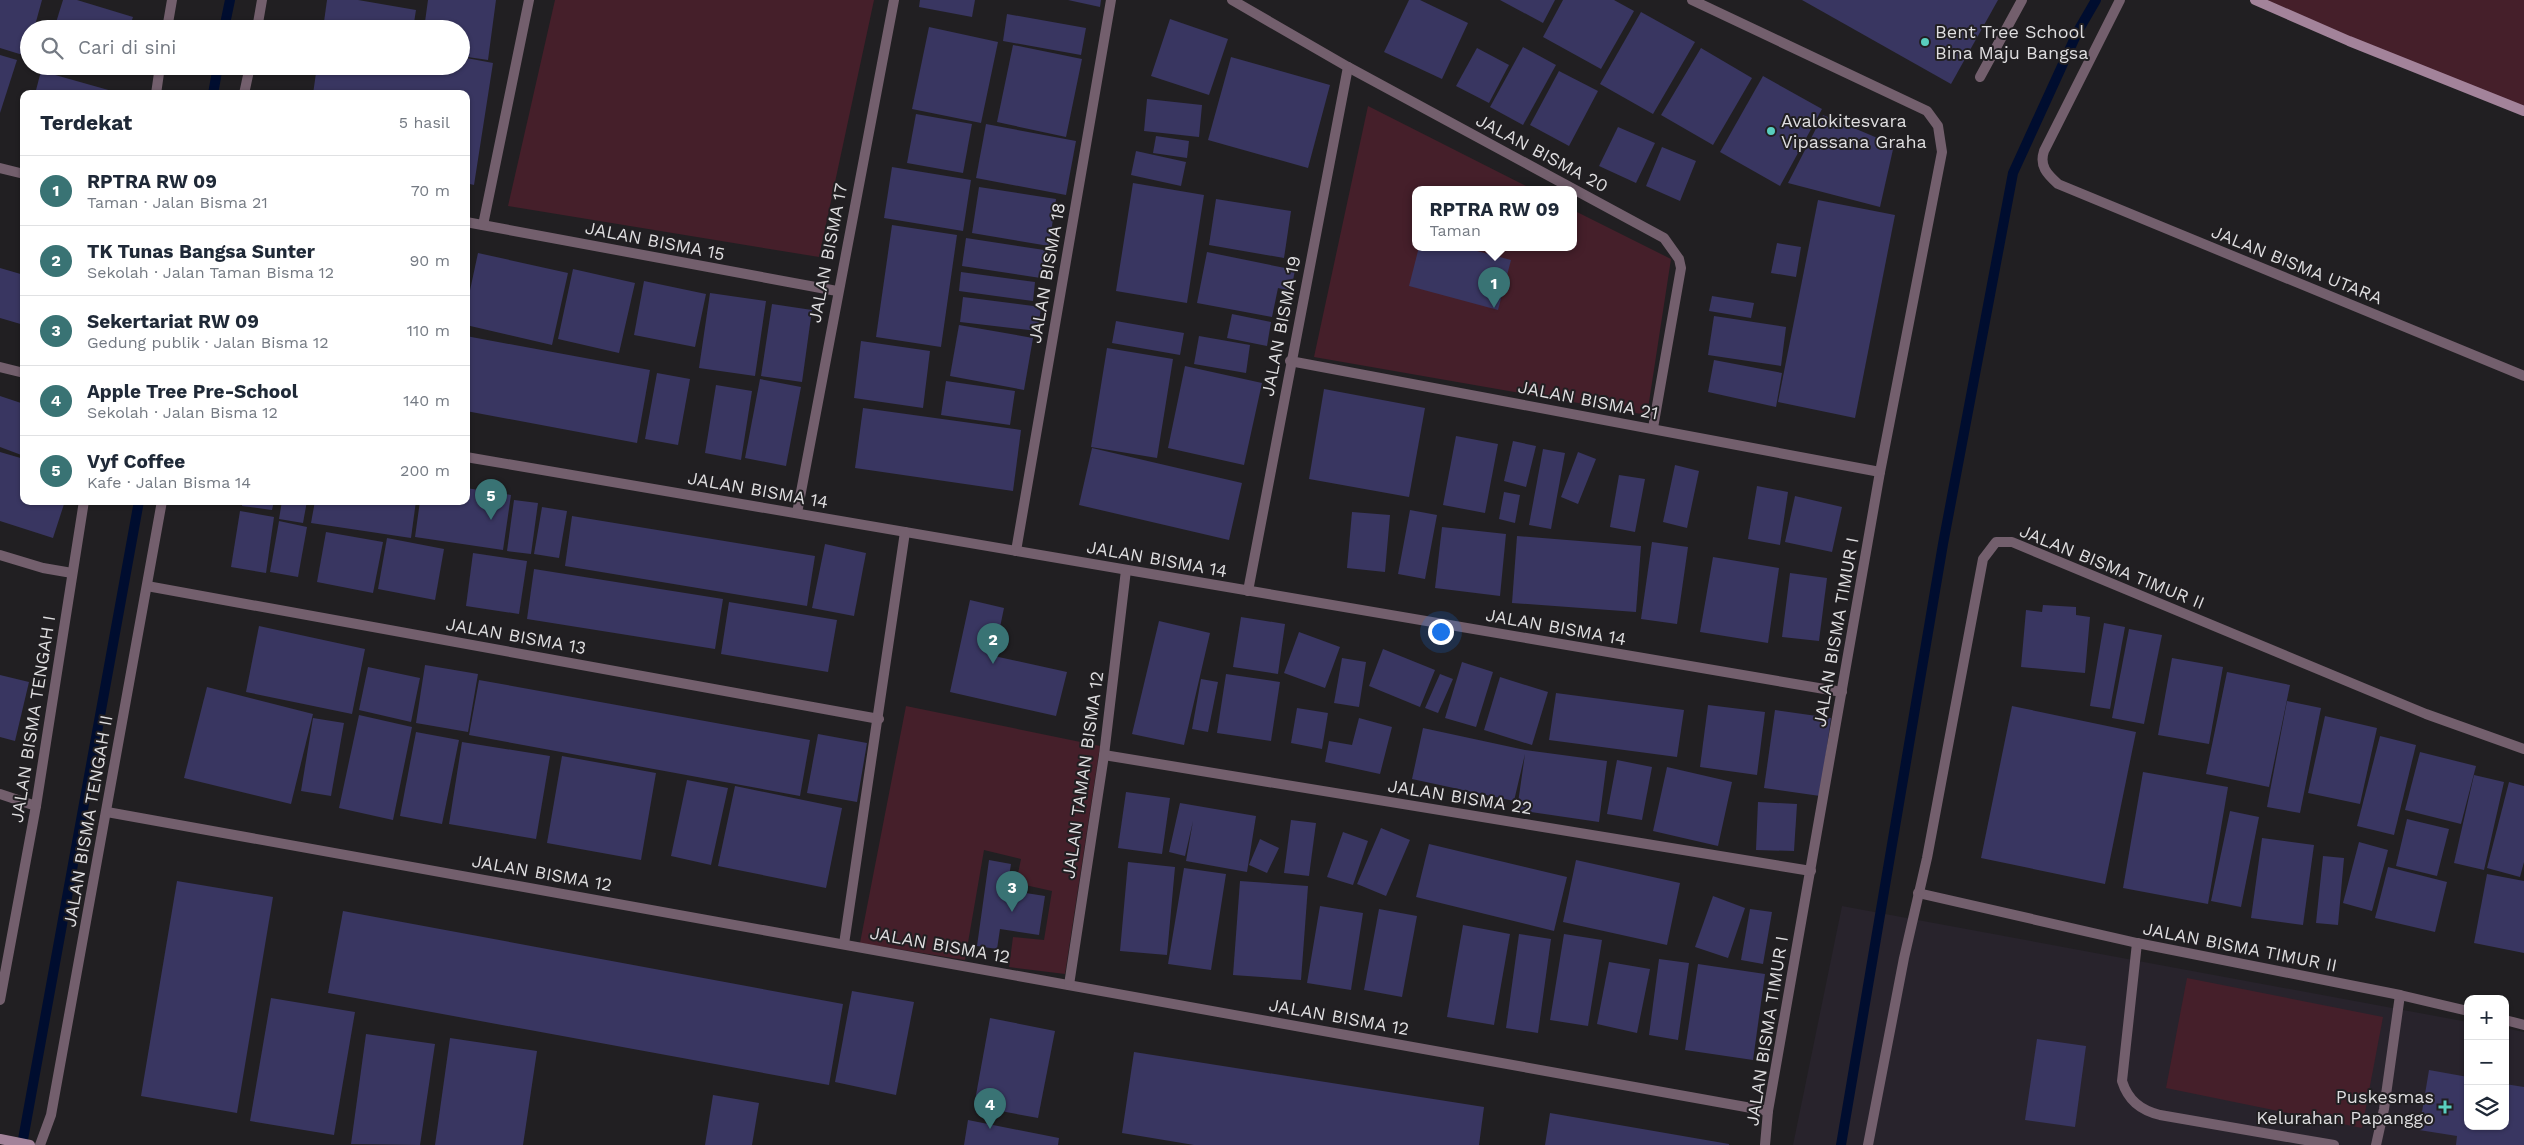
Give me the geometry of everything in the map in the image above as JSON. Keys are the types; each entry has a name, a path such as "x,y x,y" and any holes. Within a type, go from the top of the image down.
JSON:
{"street":[{"path":"169,20 172,0"},
{"path":"258,20 262,0"},
{"path":"483,225 530,0"},
{"name":"JALAN BISMA 17","path":"796,513 894,0"},
{"name":"JALAN BISMA 18","path":"1016,551 1111,0"},
{"name":"JALAN BISMA 20","path":"1232,0 1348,67 1568,186"},
{"name":"JALAN BISMA TIMUR I","path":"1692,0 1927,111 1938,126 1942,152 1880,472 1768,1111 1765,1145"},
{"path":"1980,77 2022,0"},
{"name":"JALAN BISMA UTARA","path":"2120,0 2044,151 2042,163 2048,174 2058,184 2524,376"},
{"path":"2255,0 2348,41 2524,111"},
{"name":"JALAN BISMA 19","path":"1248,591 1290,361 1348,67"},
{"path":"157,90 159,75"},
{"path":"245,90 248,75"},
{"path":"0,168 20,173"},
{"name":"JALAN BISMA 20","path":"1577,191 1664,238 1672,248 1681,268 1653,428"},
{"name":"JALAN BISMA 15","path":"470,223 837,291"},
{"name":"JALAN BISMA 21","path":"1290,361 1880,472"},
{"path":"0,367 20,372"},
{"name":"JALAN BISMA 14","path":"470,458 1842,692"},
{"name":"JALAN BISMA TENGAH I","path":"0,1000 36,806 83,505"},
{"name":"JALAN BISMA TENGAH II","path":"40,1145 51,1115 161,505"},
{"path":"844,944 906,532"},
{"name":"JALAN BISMA TIMUR II","path":"1868,1145 1918,894 1927,858 1983,559 1992,546 2004,540 2012,542 2426,714 2524,749"},
{"path":"0,555 43,568 72,573"},
{"name":"JALAN TAMAN BISMA 12","path":"1069,985 1104,755 1126,570"},
{"name":"JALAN BISMA 13","path":"146,586 879,719"},
{"name":"JALAN BISMA 22","path":"1104,755 1811,871"},
{"path":"0,794 36,806"},
{"name":"JALAN BISMA 12","path":"107,812 1768,1111"},
{"name":"JALAN BISMA TIMUR II","path":"1918,894 2137,943 2400,995 2464,1010"},
{"path":"2137,943 2122,1082 2126,1094 2131,1101 2151,1113 2160,1115 2334,1145"},
{"path":"2376,1145 2384,1109 2400,995"},
{"path":"2509,1021 2524,1024"},
{"path":"0,1139 30,1145"}],"shaded area":[{"path":"555,0 874,0 819,257 508,206"},
{"path":"2260,0 2524,0 2524,111"},
{"path":"1368,106 1526,186 1412,186 1412,251 1577,251 1577,212 1671,259 1647,415 1314,357"},
{"path":"906,706 1100,746 1065,974 1009,967 1013,937 1044,940 1052,891 1016,883 1021,859 984,850 965,960 860,943"},
{"path":"1842,906 2464,1021 2464,1130 2509,1130 2509,1029 2524,1032 2524,1145 1793,1145"},
{"path":"2187,978 2383,1017 2362,1128 2166,1088"}],"building":[{"path":"0,0 42,0 36,20 20,20 20,54 0,48"},
{"path":"63,0 77,0 133,17 132,20 57,20"},
{"path":"327,0 358,0 416,10 414,20 324,20"},
{"path":"428,0 496,0 488,60 470,57 470,20 425,20"},
{"path":"920,0 975,0 972,17 919,7"},
{"path":"1068,0 1101,0 1100,7"},
{"path":"1409,0 1420,0 1468,23 1442,79 1384,52"},
{"path":"1500,0 1555,0 1543,23"},
{"path":"1563,0 1614,0 1634,11 1601,69 1543,37"},
{"name":"Bent Tree School Bina Maju Bangsa","path":"1802,0 1998,0 1951,84"},
{"path":"1641,12 1695,42 1653,114 1600,84"},
{"path":"1007,14 1086,28 1081,55 1003,41"},
{"path":"1170,19 1228,39 1209,95 1151,76"},
{"path":"929,27 998,42 981,123 912,109"},
{"path":"1013,45 1082,59 1066,137 997,122"},
{"path":"1523,47 1556,65 1523,125 1490,107"},
{"path":"1477,48 1509,65 1489,103 1456,86"},
{"path":"1701,48 1752,78 1713,145 1661,115"},
{"path":"0,55 17,60 0,113"},
{"path":"1231,57 1330,85 1308,168 1208,140"},
{"path":"470,59 493,63 474,185 470,184 470,90 314,90 316,75 470,75"},
{"path":"1559,71 1598,91 1569,146 1530,125"},
{"path":"40,75 55,75 108,90 36,90"},
{"name":"Avalokitesvara Vipassana Graha","path":"1763,76 1822,109 1780,186 1720,152"},
{"path":"1147,99 1202,105 1199,137 1144,131"},
{"path":"916,114 972,124 963,173 907,163"},
{"path":"1823,115 1894,145 1880,207 1788,183"},
{"path":"986,124 1076,141 1066,195 976,178"},
{"path":"1618,127 1655,143 1636,183 1599,166"},
{"path":"1156,136 1189,141 1187,158 1153,153"},
{"path":"1662,147 1696,161 1680,201 1646,186"},
{"path":"1136,151 1186,162 1181,186 1131,175"},
{"path":"892,167 971,180 963,231 884,218"},
{"path":"1133,183 1204,195 1187,303 1116,291"},
{"path":"979,187 1056,199 1049,246 972,233"},
{"path":"1216,199 1291,211 1284,258 1209,245"},
{"path":"1818,200 1895,215 1855,418 1778,402"},
{"path":"892,225 957,235 941,347 876,337"},
{"path":"966,238 1051,251 1047,279 962,266"},
{"path":"1777,243 1801,247 1796,277 1771,273"},
{"path":"1418,251 1477,251 1511,260 1498,310 1409,286"},
{"path":"1207,252 1295,270 1291,291 1278,288 1272,317 1197,303"},
{"path":"478,253 568,273 552,345 470,326 470,290"},
{"path":"0,268 20,274 20,324 0,318"},
{"path":"573,269 635,283 619,353 558,339"},
{"path":"961,272 1035,282 1033,301 959,291"},
{"path":"644,281 706,294 695,347 634,335"},
{"path":"710,293 766,301 755,376 699,368"},
{"path":"1712,296 1754,303 1751,318 1709,311"},
{"path":"963,297 1041,307 1038,331 960,322"},
{"path":"772,304 812,310 802,382 761,376"},
{"path":"1232,314 1271,322 1267,346 1227,338"},
{"path":"1714,316 1786,327 1781,366 1708,355"},
{"path":"1116,321 1184,333 1180,355 1112,343"},
{"path":"959,325 1033,338 1024,390 950,376"},
{"path":"1199,336 1250,345 1246,373 1194,364"},
{"path":"470,337 650,370 637,443 470,412"},
{"path":"861,341 930,351 923,408 854,398"},
{"path":"1107,348 1173,359 1157,458 1091,447"},
{"path":"1714,360 1782,373 1776,407 1708,392"},
{"path":"1185,366 1262,383 1244,465 1168,448"},
{"path":"657,373 690,379 678,445 645,439"},
{"path":"760,379 801,387 786,466 745,458"},
{"path":"946,381 1015,391 1010,425 941,415"},
{"path":"716,385 752,391 741,460 705,453"},
{"path":"1324,389 1425,408 1409,497 1309,479"},
{"path":"0,396 20,403 20,454 0,447"},
{"path":"863,408 1021,430 1013,491 855,468"},
{"path":"1456,436 1498,444 1485,513 1443,505"},
{"path":"1513,441 1536,446 1526,487 1504,481"},
{"path":"1092,448 1242,483 1229,540 1079,505"},
{"path":"1543,449 1565,453 1551,529 1529,525"},
{"path":"0,452 20,458 20,505 64,505 53,538 0,521"},
{"path":"1578,452 1596,459 1578,504 1561,497"},
{"path":"1675,465 1699,471 1687,528 1663,522"},
{"path":"1619,475 1645,479 1635,532 1610,527"},
{"path":"1757,486 1788,492 1780,545 1748,539"},
{"path":"470,489 511,495 503,550 415,537 419,505 470,505"},
{"path":"1504,492 1520,495 1515,523 1499,519"},
{"path":"1795,496 1842,507 1832,552 1785,542"},
{"path":"514,500 538,503 531,554 507,551"},
{"path":"242,505 273,505 272,510"},
{"path":"281,505 306,505 303,523 279,519"},
{"path":"314,505 415,505 411,538 311,523"},
{"path":"542,507 567,511 559,558 534,554"},
{"path":"1410,510 1437,515 1425,579 1398,574"},
{"path":"240,511 274,517 266,573 231,567"},
{"path":"1352,512 1390,515 1385,572 1347,568"},
{"path":"572,516 815,556 807,606 565,566"},
{"path":"279,521 307,527 298,577 270,572"},
{"path":"1442,527 1506,534 1500,596 1435,588"},
{"path":"326,532 383,542 373,593 317,582"},
{"path":"1517,536 1641,546 1636,612 1512,603"},
{"path":"387,538 444,549 435,600 378,589"},
{"path":"1652,542 1688,547 1677,624 1641,619"},
{"path":"825,544 866,553 854,616 812,608"},
{"path":"473,553 527,561 519,614 466,606"},
{"path":"1713,557 1779,568 1768,643 1700,632"},
{"path":"534,569 723,599 715,649 527,619"},
{"path":"1790,573 1827,578 1819,641 1782,637"},
{"path":"970,600 1004,608 994,656 1067,672 1056,716 950,692"},
{"path":"729,602 837,620 828,672 721,654"},
{"path":"2043,605 2076,607 2076,615 2090,617 2085,673 2021,667 2026,610 2042,612"},
{"path":"1241,617 1285,624 1278,674 1233,667"},
{"path":"1159,621 1210,633 1184,745 1132,734"},
{"path":"2104,623 2125,627 2110,709 2090,706"},
{"path":"259,626 365,649 352,714 246,692"},
{"path":"2129,629 2162,635 2144,724 2112,718"},
{"path":"1299,632 1340,647 1325,688 1284,673"},
{"path":"1383,649 1435,670 1420,707 1369,686"},
{"path":"1342,658 1366,662 1359,707 1334,703"},
{"path":"2172,658 2223,667 2209,744 2158,735"},
{"path":"1462,662 1493,672 1476,727 1445,718"},
{"path":"425,665 478,674 468,732 416,723"},
{"path":"368,667 420,678 411,722 359,710"},
{"path":"2227,672 2290,685 2269,787 2206,774"},
{"path":"1226,674 1280,682 1271,741 1217,733"},
{"path":"1440,674 1453,679 1438,713 1425,708"},
{"path":"0,675 29,682 15,741 0,737"},
{"path":"1500,677 1548,692 1532,745 1484,730"},
{"path":"1201,679 1218,682 1208,732 1192,729"},
{"path":"479,680 810,740 800,796 469,735"},
{"path":"207,687 313,714 291,804 184,778"},
{"path":"1556,693 1684,710 1677,757 1549,740"},
{"path":"2287,701 2321,708 2300,813 2267,807"},
{"path":"1708,705 1765,712 1757,775 1700,767"},
{"path":"2012,706 2136,732 2105,884 1981,858"},
{"path":"1297,708 1328,713 1322,749 1291,743"},
{"path":"1775,710 1831,718 1820,796 1764,788"},
{"path":"359,715 412,727 393,820 339,808"},
{"path":"2325,716 2377,728 2360,804 2308,793"},
{"path":"313,718 344,723 331,796 301,791"},
{"path":"1359,718 1392,727 1380,774 1325,762 1329,741 1352,745"},
{"path":"1423,728 1525,750 1607,761 1599,822 1517,810 1525,754 1514,801 1412,779"},
{"path":"416,732 459,740 442,824 400,816"},
{"path":"818,734 867,743 857,802 807,793"},
{"path":"2380,736 2416,745 2394,835 2357,826"},
{"path":"462,742 550,756 536,839 449,824"},
{"path":"2420,752 2476,766 2461,824 2405,810"},
{"path":"562,756 656,773 641,860 547,843"},
{"path":"1617,760 1652,767 1642,820 1607,814"},
{"path":"1667,767 1732,782 1718,846 1653,831"},
{"path":"2143,772 2228,787 2208,904 2123,888"},
{"path":"2474,775 2504,782 2484,870 2454,863"},
{"path":"687,780 728,788 711,865 671,856"},
{"path":"2509,782 2524,786 2524,862 2520,877 2487,868"},
{"path":"735,786 842,808 826,888 718,866"},
{"path":"1126,792 1170,798 1162,854 1118,848"},
{"path":"1758,802 1797,804 1794,851 1756,850"},
{"path":"1180,803 1256,816 1247,872 1186,861 1193,821 1185,856 1169,852"},
{"path":"2230,811 2259,817 2241,907 2211,901"},
{"path":"2407,819 2449,829 2437,876 2396,866"},
{"path":"1291,820 1316,823 1309,876 1284,873"},
{"path":"1381,828 1410,840 1386,896 1357,884"},
{"path":"1343,832 1368,841 1353,885 1327,877"},
{"path":"2262,838 2314,845 2303,925 2251,918"},
{"path":"1260,839 1279,848 1267,873 1249,865"},
{"path":"2359,842 2388,850 2372,911 2343,903"},
{"path":"1429,844 1567,877 1554,931 1416,897"},
{"path":"2323,856 2344,858 2338,925 2316,923"},
{"path":"989,860 1011,864 1007,890 1045,896 1039,935 1000,929 997,949 977,946"},
{"path":"1576,860 1680,883 1667,945 1563,922"},
{"path":"1128,862 1175,867 1167,955 1120,951"},
{"path":"2388,867 2447,882 2435,932 2375,918"},
{"path":"1184,868 1226,874 1211,970 1168,964"},
{"path":"2487,874 2524,881 2524,953 2474,943"},
{"path":"177,881 273,897 237,1113 141,1096"},
{"path":"1240,881 1308,886 1301,980 1233,975"},
{"path":"1713,896 1745,908 1728,958 1695,947"},
{"path":"1320,906 1363,913 1351,990 1307,983"},
{"path":"1379,909 1417,916 1402,997 1364,990"},
{"path":"1750,909 1772,912 1763,964 1741,960"},
{"path":"343,911 843,1004 829,1085 328,993"},
{"path":"1463,925 1510,934 1494,1025 1447,1017"},
{"path":"1519,934 1551,939 1538,1033 1506,1028"},
{"path":"1564,934 1602,940 1588,1026 1550,1020"},
{"path":"1659,959 1689,963 1678,1040 1649,1035"},
{"path":"1609,962 1650,969 1637,1033 1597,1024"},
{"path":"1698,964 1765,974 1753,1060 1685,1050"},
{"path":"852,991 914,1002 896,1095 835,1082"},
{"path":"271,998 355,1012 334,1135 250,1121"},
{"path":"990,1018 1055,1031 1038,1118 974,1106"},
{"path":"366,1034 435,1044 420,1145 351,1144"},
{"path":"450,1038 537,1051 523,1145 435,1145"},
{"path":"2037,1039 2086,1046 2075,1127 2025,1120"},
{"path":"1134,1052 1484,1107 1479,1145 1194,1145 1122,1133"},
{"name":"Puskesmas Kelurahan Papanggo","path":"2429,1070 2464,1076 2464,1130 2509,1130 2509,1085 2524,1087 2524,1145 2456,1145 2457,1136 2419,1130"},
{"path":"713,1095 759,1103 752,1145 705,1145"},
{"path":"1550,1113 1729,1144 1729,1145 1545,1145"},
{"path":"968,1120 1059,1138 1058,1145 964,1145"}],"waterway":[{"path":"226,20 230,0"},
{"path":"1841,1145 1943,544 2013,173 2078,31 2096,0"},
{"path":"214,90 216,75"},
{"path":"22,1145 138,505"}],"place":[{"name":"Bent Tree School Bina Maju Bangsa","path":"1925,42"},
{"name":"Avalokitesvara Vipassana Graha","path":"1771,131"},
{"name":"RPTRA RW 09","path":"1494,308"},
{"name":"Vyf Coffee","path":"491,520"},
{"name":"TK Tunas Bangsa Sunter","path":"993,664"},
{"name":"Sekertariat RW 09","path":"1012,912"},
{"name":"Puskesmas Kelurahan Papanggo","path":"2445,1107"},
{"name":"Apple Tree Pre-School","path":"990,1129"}]}
